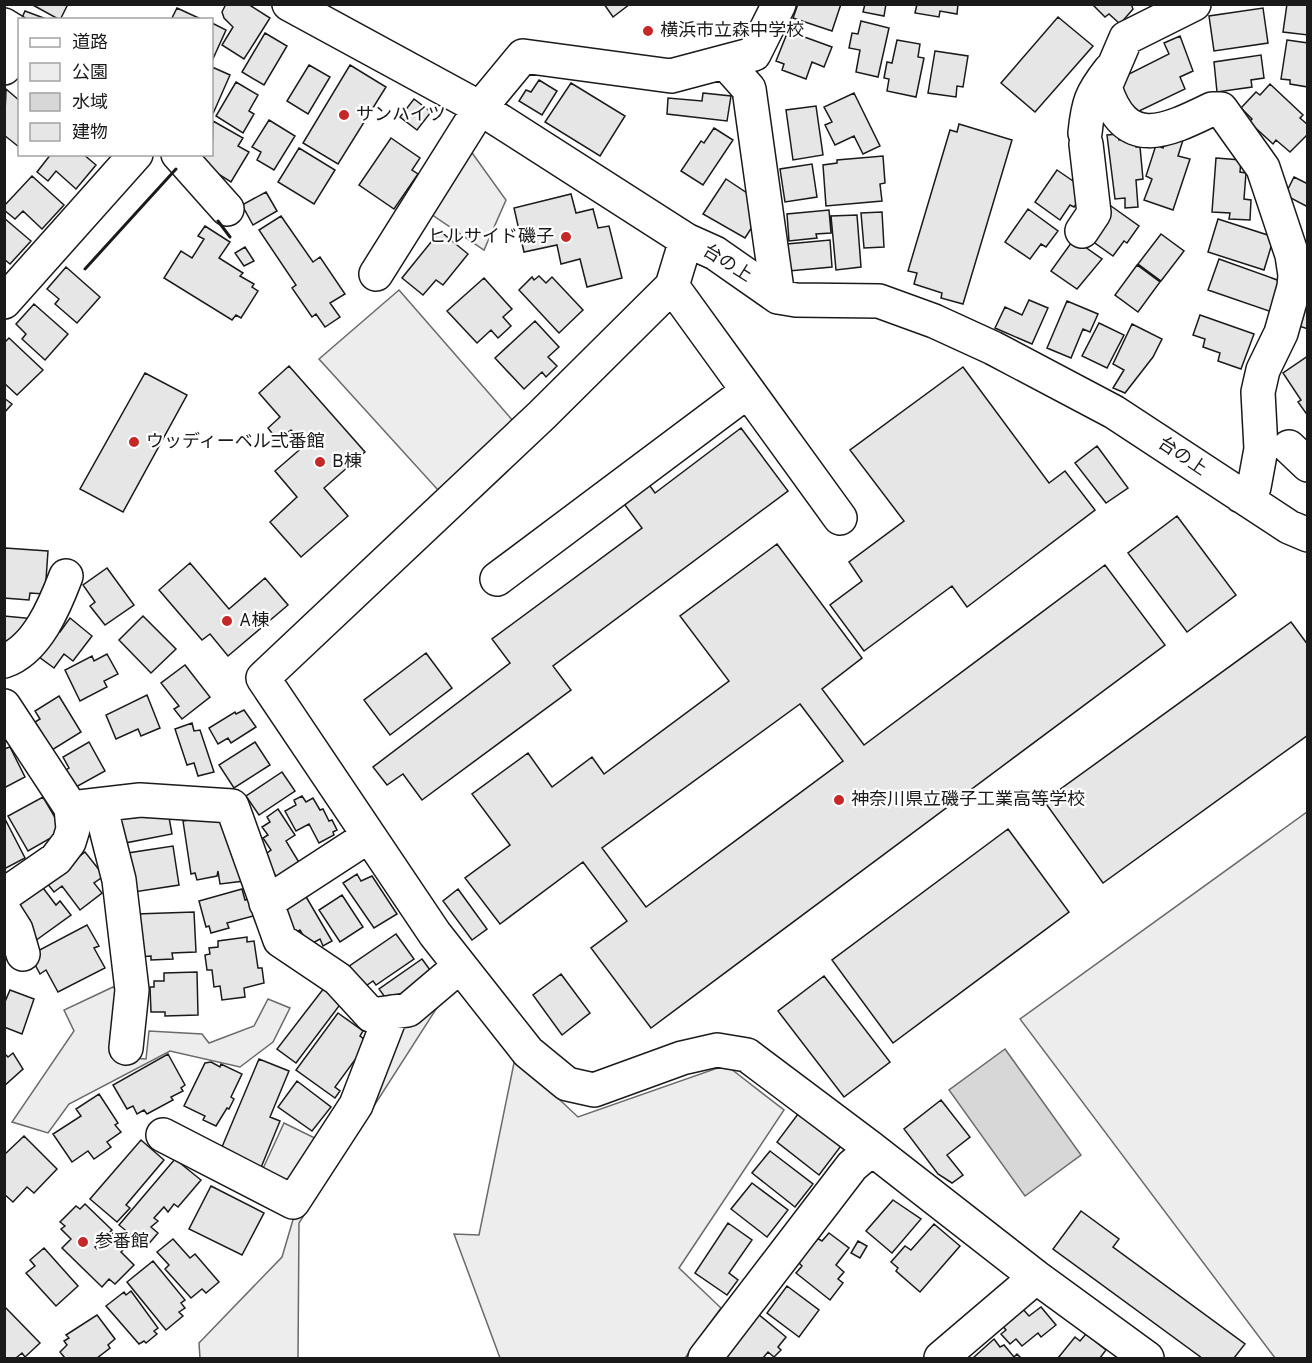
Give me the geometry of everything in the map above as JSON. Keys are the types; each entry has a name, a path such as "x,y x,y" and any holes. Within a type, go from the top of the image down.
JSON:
{"street":[{"name":"台の上","path":"289,4 480,108 686,240 716,253 778,297 796,300 879,302 934,321 1076,390 1114,412 1289,527 1308,535"},
{"path":"376,274 480,108 523,56 671,76 754,54 779,4"},
{"path":"1194,4 1126,38 1110,70 1105,87 1111,107 1133,129 1158,132 1212,109 1221,109 1263,168 1292,255 1294,287 1281,333 1263,370 1258,392 1261,449 1254,487 1241,496"},
{"path":"4,25 18,34"},
{"path":"4,68 18,52"},
{"path":"725,62 749,88 778,297"},
{"path":"1082,231 1094,213 1085,139 1088,105 1094,89 1110,70"},
{"path":"4,302 134,156"},
{"path":"180,156 226,209"},
{"path":"686,240 672,286 542,415 263,678 435,934 528,1052 567,1084 594,1090 682,1058 717,1050 747,1055 873,1149 1036,1277 1147,1359"},
{"path":"672,286 840,518"},
{"path":"497,579 748,391"},
{"path":"4,661 31,641 54,606 66,576"},
{"path":"4,706 85,806 119,880 132,990 126,1048"},
{"path":"85,806 140,800 232,806 280,940 338,979 371,1015 408,1010 460,966"},
{"path":"4,895 56,859 69,842 85,806"},
{"path":"266,903 369,836"},
{"path":"4,911 16,930 23,954"},
{"path":"163,1135 293,1202 356,1105 392,1012"},
{"path":"705,1359 852,1166 873,1149"},
{"path":"941,1359 1036,1277"}],"green space":[{"path":"470,150 506,200 484,250 428,212"},
{"path":"399,290 514,422 438,490 319,359"},
{"path":"1307,812 1307,1358 1275,1358 1020,1019"},
{"path":"113,987 123,996 112,1057 146,1059 149,1031 202,1034 209,1043 254,1026 268,999 290,1008 273,1042 240,1067 170,1051 69,1104 48,1133 12,1122 74,1031 64,1010"},
{"path":"447,992 299,1223 298,1358 200,1358 199,1343 282,1257 295,1213 396,1031"},
{"path":"515,1058 578,1117 726,1065 784,1110 679,1268 721,1308 685,1358 500,1358 454,1234 479,1235"},
{"path":"284,1123 323,1142 290,1188 260,1175"}],"water":[{"path":"1005,1049 1081,1155 1025,1196 949,1090"}],"building":[{"path":"31,4 68,4 61,18 56,18"},
{"path":"226,4 248,4 270,18 244,59 222,45 233,27 224,18 222,12"},
{"path":"604,4 630,4 613,17"},
{"path":"798,4 841,4 832,31 793,18"},
{"path":"865,4 886,4 884,16 863,12"},
{"path":"917,4 958,4 957,14 940,11 939,17 915,13"},
{"path":"1092,4 1131,4 1133,9 1120,24 1109,14 1105,17"},
{"path":"1287,4 1308,4 1308,35 1283,32"},
{"path":"177,8 199,18 172,18"},
{"path":"1263,8 1268,43 1214,51 1209,16"},
{"path":"25,11 44,18 22,18"},
{"path":"1058,17 1093,46 1035,112 1001,83"},
{"path":"861,21 889,28 878,77 856,72 860,50 849,48 852,33 858,34"},
{"path":"213,24 226,30 213,59"},
{"path":"788,31 832,47 824,67 812,62 806,79 782,70 784,64 776,61"},
{"path":"265,33 287,46 264,85 242,72"},
{"path":"1180,36 1193,71 1180,77 1185,89 1133,114 1117,80 1169,54 1164,43"},
{"path":"897,40 920,44 918,57 924,58 916,97 887,91 889,79 884,78 887,62 892,63"},
{"path":"1287,40 1308,43 1308,87 1290,84 1290,80 1281,79"},
{"path":"935,51 968,56 963,87 957,86 956,97 928,93"},
{"path":"1261,55 1264,78 1251,80 1252,87 1217,92 1214,62"},
{"path":"309,65 330,77 308,114 287,101"},
{"name":"サンハイツ","path":"350,65 386,87 338,164 303,143"},
{"path":"213,67 230,75 213,114"},
{"path":"539,80 557,91 542,115 519,101 526,90 531,92"},
{"path":"236,82 258,95 249,111 254,114 243,133 216,116"},
{"path":"571,83 625,116 600,156 545,122"},
{"path":"1270,84 1303,115 1300,118 1308,125 1308,134 1290,152 1276,140 1273,144 1249,122 1252,119 1241,108 1256,92 1260,95"},
{"path":"6,89 18,99 18,146 4,135"},
{"path":"703,93 731,96 727,121 667,114 668,98 702,101"},
{"path":"854,93 880,146 863,154 854,136 835,145 825,125 832,122 824,107"},
{"path":"414,99 431,112 417,130 400,117"},
{"path":"816,106 823,155 793,160 786,110"},
{"path":"269,120 295,136 274,170 257,160 261,152 252,147"},
{"path":"213,121 243,138 238,146 249,152 231,182 191,157 213,156"},
{"path":"959,124 1012,140 963,304 941,298 942,293 914,284 917,273 908,271 950,130 957,132"},
{"path":"714,128 733,140 703,185 681,171 701,141 704,143"},
{"path":"1118,134 1119,140 1135,138 1136,147 1140,147 1143,179 1136,180 1138,207 1125,208 1125,198 1115,199 1107,135"},
{"path":"1173,137 1183,140 1178,156 1190,159 1173,210 1144,200 1152,179 1146,176 1156,145 1163,148 1166,140"},
{"path":"391,138 420,158 412,170 418,174 394,209 359,185"},
{"path":"299,148 335,170 314,204 278,182"},
{"path":"49,156 85,156 96,165 76,189 56,171 48,181 37,172"},
{"path":"883,156 885,183 880,184 882,201 826,206 823,165 837,163 837,160"},
{"path":"1216,158 1241,160 1240,172 1246,173 1244,199 1251,200 1250,220 1229,219 1230,213 1212,212"},
{"path":"812,164 817,197 785,202 780,169"},
{"path":"1057,170 1086,190 1074,207 1070,205 1060,220 1035,202"},
{"path":"32,176 64,205 42,229 23,211 15,219 4,210 4,206"},
{"path":"1294,177 1308,184 1308,207 1285,195"},
{"path":"726,179 747,193 754,224 745,238 703,214"},
{"path":"266,192 277,211 253,225 242,205"},
{"name":"ヒルサイド磯子","path":"571,194 576,213 593,209 598,228 609,226 622,278 587,287 580,259 561,264 557,245 524,252 514,208"},
{"path":"1111,206 1139,226 1127,243 1124,241 1113,256 1088,238"},
{"path":"1028,209 1058,231 1046,247 1041,244 1030,259 1005,242"},
{"path":"829,210 831,233 816,234 817,238 789,241 787,214"},
{"path":"882,212 884,247 864,248 861,213"},
{"path":"857,215 861,267 836,270 831,216"},
{"path":"281,216 313,262 320,257 345,294 330,303 340,317 325,327 316,314 312,317 292,288 296,285 259,230"},
{"path":"4,218 31,241 10,264 4,259"},
{"path":"1218,219 1274,237 1264,270 1208,252"},
{"path":"205,226 230,242 219,258 243,273 240,276 254,284 252,287 258,291 241,318 236,315 232,320 164,278 181,251 192,258 204,239 198,236"},
{"path":"440,231 468,254 443,285 436,280 423,295 402,278"},
{"path":"1161,234 1184,251 1161,281 1138,264"},
{"path":"1074,239 1102,259 1077,289 1051,271"},
{"path":"830,240 832,267 789,271 787,244"},
{"path":"245,247 254,261 244,266 235,253"},
{"path":"1219,259 1283,282 1272,312 1208,290"},
{"path":"1137,265 1160,282 1138,312 1115,295"},
{"path":"66,267 100,297 77,323 55,304 59,299 47,289"},
{"path":"539,276 546,283 552,277 583,310 559,333 519,290 532,277 534,280"},
{"path":"484,278 512,309 503,317 511,326 498,338 491,330 477,343 447,311"},
{"path":"1308,291 1308,329 1296,325"},
{"path":"1029,300 1048,308 1032,344 995,328 1005,307 1022,315"},
{"path":"1067,301 1098,314 1090,332 1083,329 1071,358 1047,348"},
{"path":"34,304 68,334 45,360 22,339 26,334 16,324"},
{"path":"1200,315 1254,334 1241,369 1218,361 1220,353 1203,347 1205,339 1193,335"},
{"path":"535,321 559,347 548,357 557,366 546,377 542,372 524,389 495,358"},
{"path":"1099,323 1124,335 1107,368 1082,356"},
{"path":"1132,324 1162,339 1153,357 1125,393 1113,388 1124,370 1113,364"},
{"path":"9,338 43,370 17,395 4,383 4,343"},
{"path":"1308,356 1308,416 1298,402 1301,400 1283,373"},
{"name":"B棟","path":"289,366 365,452 324,488 348,516 301,557 270,522 297,497 275,471 305,445 291,430 278,441 268,428 280,417 259,393"},
{"path":"963,367 1049,483 1065,471 1095,510 967,607 952,586 864,651 830,605 862,581 849,562 904,521 850,450"},
{"name":"ウッディーベル弍番館","path":"145,373 187,395 123,512 80,489"},
{"path":"4,398 12,404 4,413"},
{"path":"741,428 788,491 553,666 571,690 422,800 403,774 387,785 373,767 510,663 492,639 642,528 619,497 645,479 655,493"},
{"path":"1097,446 1128,488 1106,503 1075,463"},
{"path":"1177,516 1236,595 1187,632 1128,553"},
{"path":"777,544 862,658 822,689 864,745 1105,565 1165,645 651,1028 591,948 627,921 583,862 500,924 465,878 510,845 472,794 528,753 552,787 592,757 604,774 729,681 680,616","holes":["800,704 843,761 646,907 602,848"]},
{"path":"5,548 48,551 45,594 30,593 29,600 4,598"},
{"name":"A棟","path":"190,563 229,609 265,578 288,605 228,656 210,634 202,640 159,590"},
{"path":"107,568 134,605 105,625 90,606 95,602 83,585"},
{"path":"4,616 36,619 4,649"},
{"path":"143,616 176,649 151,673 119,640"},
{"path":"70,618 92,636 73,661 64,654 54,668 35,654 55,628 60,632"},
{"path":"1291,622 1308,645 1308,735 1103,883 1044,801"},
{"path":"426,653 452,688 390,735 364,700"},
{"path":"107,654 118,674 104,681 107,687 80,701 65,670 92,656 94,661"},
{"path":"185,665 210,697 182,719 174,709 179,706 161,683"},
{"path":"147,695 160,728 141,736 138,729 116,739 106,715"},
{"path":"59,696 81,732 52,750 35,722 40,719 35,711"},
{"path":"244,710 256,727 231,743 228,738 218,744 209,728 235,712 236,714"},
{"path":"192,723 194,731 200,730 214,772 198,776 194,763 187,765 175,729"},
{"path":"89,742 105,771 76,787 66,770 69,768 63,757"},
{"path":"255,742 270,765 234,788 219,765"},
{"path":"10,747 25,777 4,788 4,749"},
{"path":"282,772 295,791 259,815 246,796"},
{"path":"302,796 306,802 313,798 320,810 323,809 337,830 333,832 334,835 319,843 309,824 296,831 285,811 296,805 294,800"},
{"path":"43,797 63,831 28,851 8,816"},
{"path":"278,809 295,835 286,841 300,864 277,878 263,856 271,850 263,838 268,835 262,827 270,822 267,817"},
{"path":"168,812 172,834 125,843 120,815 132,813 133,818"},
{"path":"223,815 227,841 237,839 244,881 220,884 218,871 217,876 197,880 195,873 191,874 183,821"},
{"path":"5,819 25,858 6,868 4,864"},
{"path":"1008,829 1069,912 893,1043 832,960"},
{"path":"173,846 179,885 134,892 128,853"},
{"path":"85,852 104,876 94,883 102,893 80,910 62,886 54,892 46,882"},
{"path":"357,874 361,881 372,876 397,914 374,928 343,883"},
{"path":"40,884 56,905 60,901 71,915 35,941 23,925 30,920 16,902"},
{"path":"242,889 245,900 252,898 257,915 227,923 229,928 211,933 209,926 206,927 199,901"},
{"path":"458,889 487,929 472,940 443,901"},
{"path":"305,895 332,941 323,946 320,939 309,945 300,930 293,934 284,908"},
{"path":"342,895 363,927 340,942 319,910"},
{"path":"194,912 196,952 172,953 173,959 151,960 151,956 138,957 136,914"},
{"path":"87,925 99,946 94,948 105,968 58,992 46,970 40,974 30,955"},
{"path":"396,934 414,959 376,985 373,981 360,990 345,969"},
{"path":"247,937 247,942 254,941 258,968 262,968 264,983 244,988 245,997 222,1000 220,986 214,987 212,970 207,970 205,955 210,954 209,948 218,947 218,941"},
{"path":"422,959 433,974 390,1004 379,989"},
{"path":"197,972 198,1015 165,1016 165,1012 151,1012 150,987 154,987 154,981 164,981 164,973"},
{"path":"561,974 590,1013 562,1035 533,995"},
{"path":"824,976 890,1062 844,1097 778,1011"},
{"path":"324,988 342,1002 296,1063 277,1049"},
{"path":"10,990 34,999 22,1034 4,1027 4,1004"},
{"path":"338,1013 363,1031 360,1036 368,1042 335,1087 340,1091 335,1098 296,1070"},
{"path":"4,1053 8,1057 13,1053 23,1069 4,1086"},
{"path":"168,1054 185,1085 181,1088 183,1091 171,1097 173,1100 147,1114 144,1110 137,1114 133,1106 127,1109 113,1085"},
{"path":"259,1059 289,1071 270,1117 280,1121 260,1170 219,1154"},
{"path":"211,1062 242,1074 231,1097 234,1099 229,1109 227,1108 216,1126 203,1120 205,1116 184,1106 205,1063"},
{"path":"297,1081 331,1107 312,1131 278,1107"},
{"path":"99,1094 118,1123 115,1125 121,1132 107,1142 111,1147 94,1159 88,1151 72,1162 53,1134 81,1116 76,1109"},
{"path":"941,1100 970,1137 947,1155 963,1175 952,1183 938,1174 904,1129"},
{"path":"798,1114 841,1146 819,1175 777,1142"},
{"path":"24,1136 57,1169 34,1193 27,1187 13,1202 4,1194 4,1155"},
{"path":"141,1140 164,1160 126,1205 130,1208 117,1222 90,1199"},
{"path":"770,1151 813,1184 795,1207 752,1173"},
{"path":"175,1159 201,1180 178,1207 174,1204 168,1212 164,1207 154,1218 158,1221 151,1227 158,1233 146,1247 119,1225"},
{"path":"752,1183 788,1210 767,1237 731,1209"},
{"path":"211,1186 264,1213 242,1255 189,1229"},
{"path":"893,1200 921,1219 892,1253 866,1231"},
{"name":"参番館","path":"85,1204 112,1230 95,1247 97,1249 113,1233 127,1246 121,1252 134,1265 115,1284 109,1279 102,1287 62,1248 71,1239 61,1229 65,1226 60,1222 76,1206 80,1209"},
{"path":"1081,1211 1119,1239 1113,1247 1245,1344 1234,1358 1202,1358 1053,1249"},
{"path":"728,1223 752,1240 729,1273 738,1280 727,1295 695,1273"},
{"path":"934,1224 960,1246 920,1292 896,1271 898,1268 891,1262 905,1246 911,1250"},
{"path":"829,1233 849,1248 836,1265 844,1272 838,1279 843,1283 830,1300 796,1273 802,1266 798,1262 817,1238 822,1241"},
{"path":"173,1239 190,1258 195,1254 219,1282 206,1293 202,1289 191,1298 165,1269 169,1265 157,1252"},
{"path":"858,1241 867,1246 860,1258 851,1253"},
{"path":"44,1248 78,1286 56,1306 26,1273 35,1266 30,1260"},
{"path":"153,1261 185,1300 181,1303 185,1308 179,1312 183,1316 166,1330 127,1282"},
{"path":"787,1286 819,1310 799,1337 767,1313"},
{"path":"131,1291 158,1328 154,1331 157,1334 146,1343 144,1341 139,1344 106,1306 124,1292 126,1295"},
{"path":"4,1306 40,1343 25,1357 22,1353 16,1358 4,1358"},
{"path":"1041,1307 1056,1325 1041,1337 1038,1333 1022,1346 1016,1339 1010,1344 1001,1334 1006,1330 1001,1324 1022,1308 1029,1316"},
{"path":"758,1314 786,1337 778,1347 781,1350 774,1357 768,1352 763,1358 722,1358"},
{"path":"97,1315 115,1339 108,1345 110,1348 97,1358 65,1358 60,1352 67,1345 64,1341 69,1338 66,1335"},
{"path":"1086,1334 1106,1350 1100,1358 1058,1358 1075,1337 1080,1341"},
{"path":"994,1339 1000,1347 1004,1345 1014,1357 1017,1354 1021,1358 973,1358"}],"wall":[{"path":"85,269 176,169"},
{"path":"218,221 230,237"}],"place":[{"name":"横浜市立森中学校","path":"648,31"},
{"name":"サンハイツ","path":"344,115"},
{"name":"ヒルサイド磯子","path":"566,237"},
{"name":"ウッディーベル弍番館","path":"134,442"},
{"name":"B棟","path":"320,462"},
{"name":"A棟","path":"227,621"},
{"name":"神奈川県立磯子工業高等学校","path":"839,800"},
{"name":"参番館","path":"83,1242"}]}
